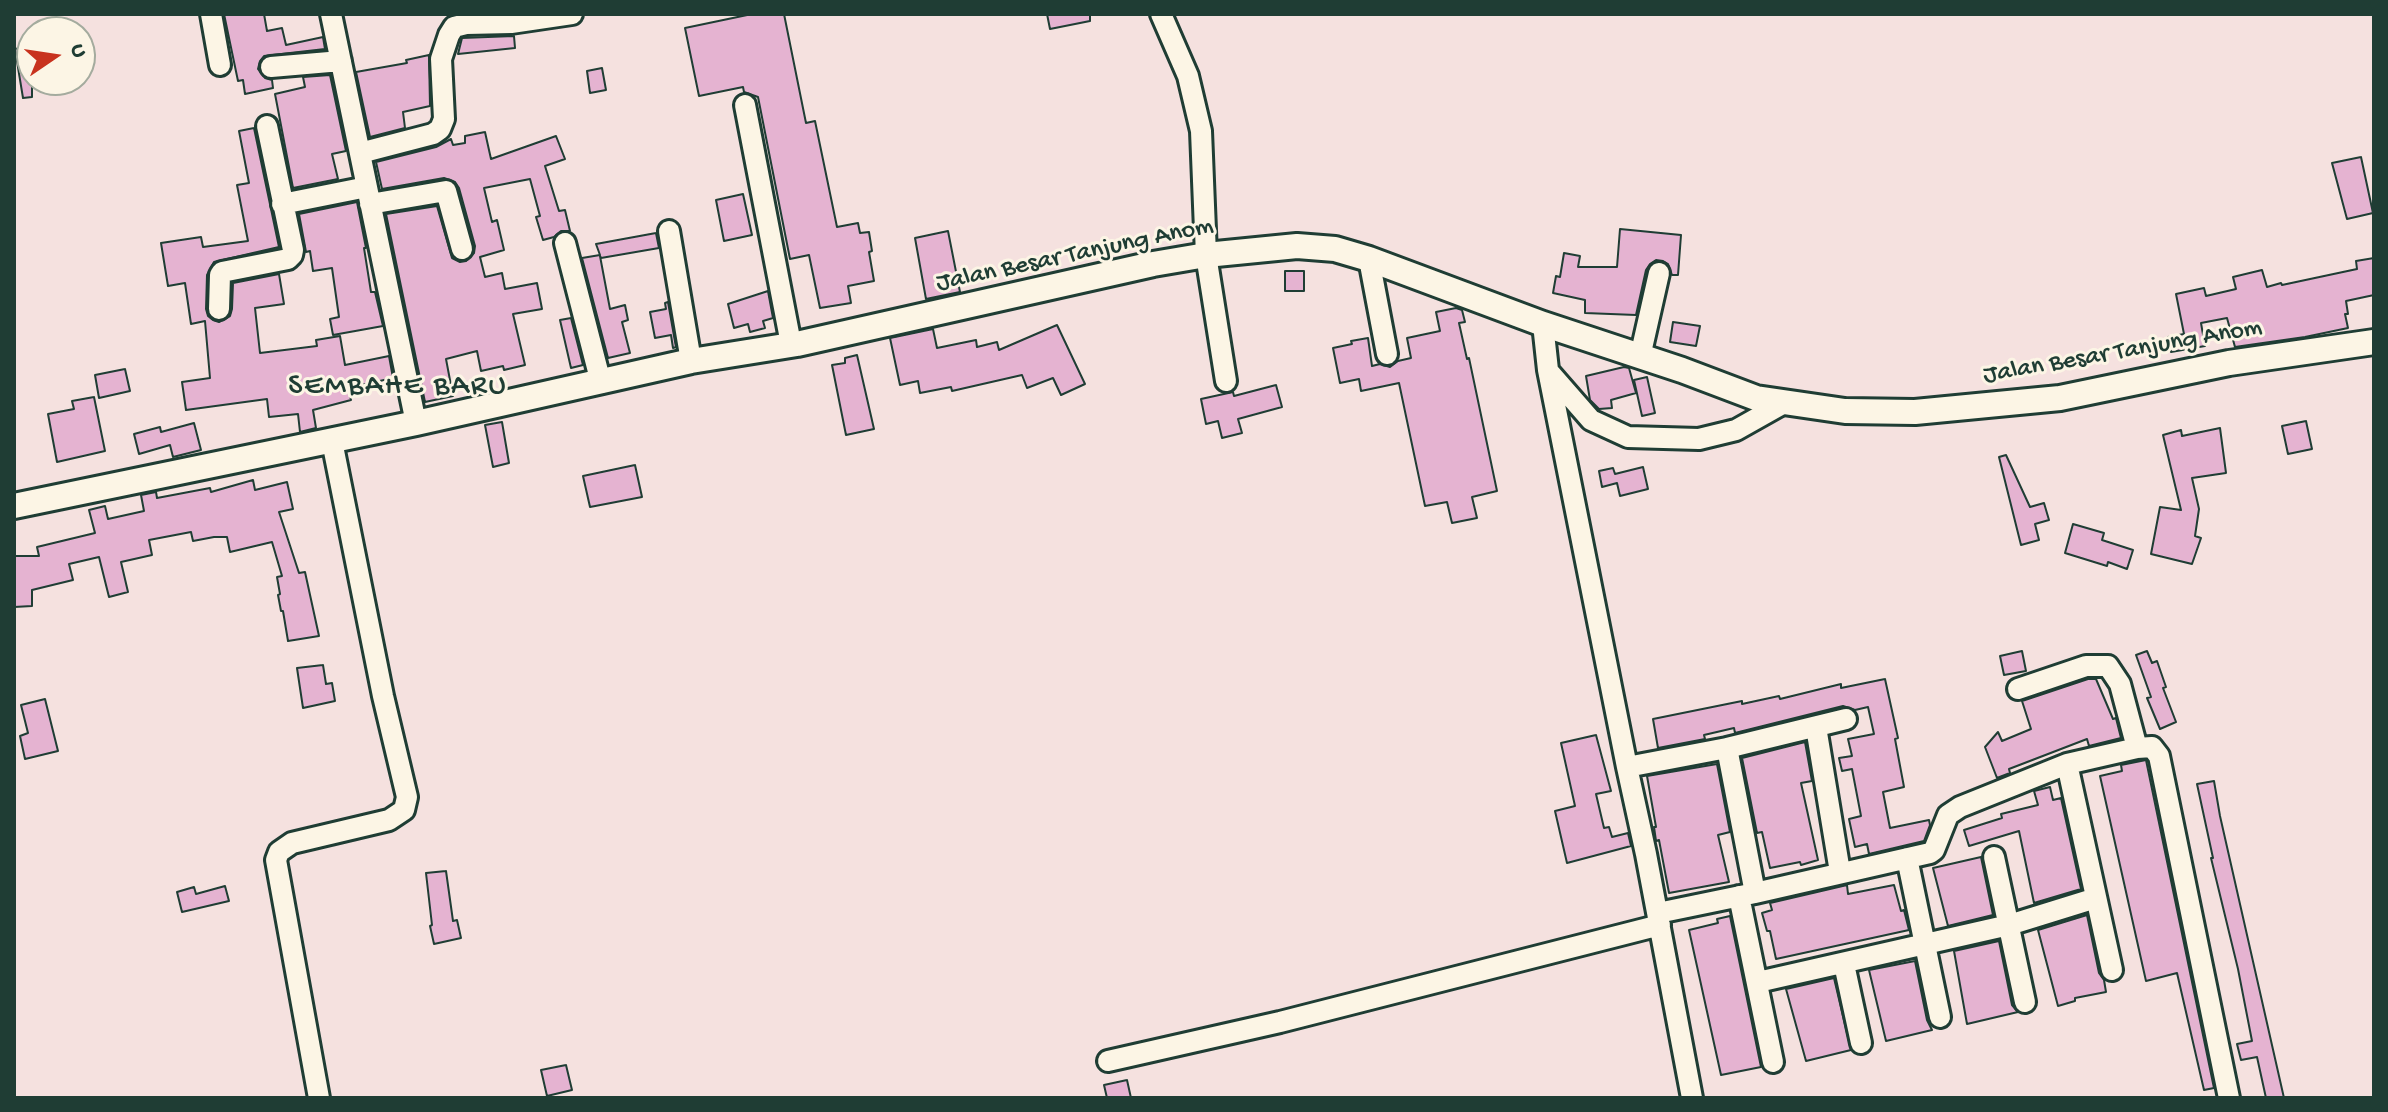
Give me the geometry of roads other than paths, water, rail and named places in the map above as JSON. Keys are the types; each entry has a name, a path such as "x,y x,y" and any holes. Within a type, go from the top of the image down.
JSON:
{"main road":[{"name":"Jalan Besar Tanjung Anom","path":"14,506 332,441 691,361 791,344 1153,264 1297,246 1335,249 1369,259 1756,398 1845,411 1915,412 2060,398 2229,363 2374,342"}],"street":[{"path":"211,14 220,65"},
{"path":"331,14 416,423"},
{"path":"360,153 433,134 440,129 444,119 441,59 454,27 572,14"},
{"path":"1161,14 1188,76 1201,131 1206,255 1226,381"},
{"path":"271,67 341,61"},
{"path":"745,105 791,344"},
{"path":"219,309 222,272 288,259 292,255 267,126"},
{"path":"282,204 446,191 462,249"},
{"path":"669,231 691,361"},
{"path":"565,243 601,383"},
{"path":"1369,259 1387,354"},
{"path":"1640,357 1659,273"},
{"path":"1543,324 1548,370 1692,1098"},
{"path":"1548,370 1591,420 1628,437 1699,439 1736,430 1784,403"},
{"path":"319,1098 276,860 279,852 292,843 389,820 404,810 407,797 383,696 332,441"},
{"path":"2018,689 2086,666 2108,666 2120,684 2137,748"},
{"path":"1627,767 1727,748 1846,719"},
{"path":"1816,727 1840,872"},
{"path":"1108,1061 1280,1022 1747,895 1934,850 1948,815 1960,807 2067,764 2152,747 2159,756 2229,1098"},
{"path":"1727,748 1758,982 1773,1062"},
{"path":"2067,764 2112,970"},
{"path":"1994,857 2025,1002"},
{"path":"1907,858 1940,1017"},
{"path":"1758,982 2009,925 2096,898"},
{"path":"1844,964 1861,1043"}],"district":[{"name":"SEMBAHE BARU","path":"398,388"}]}
